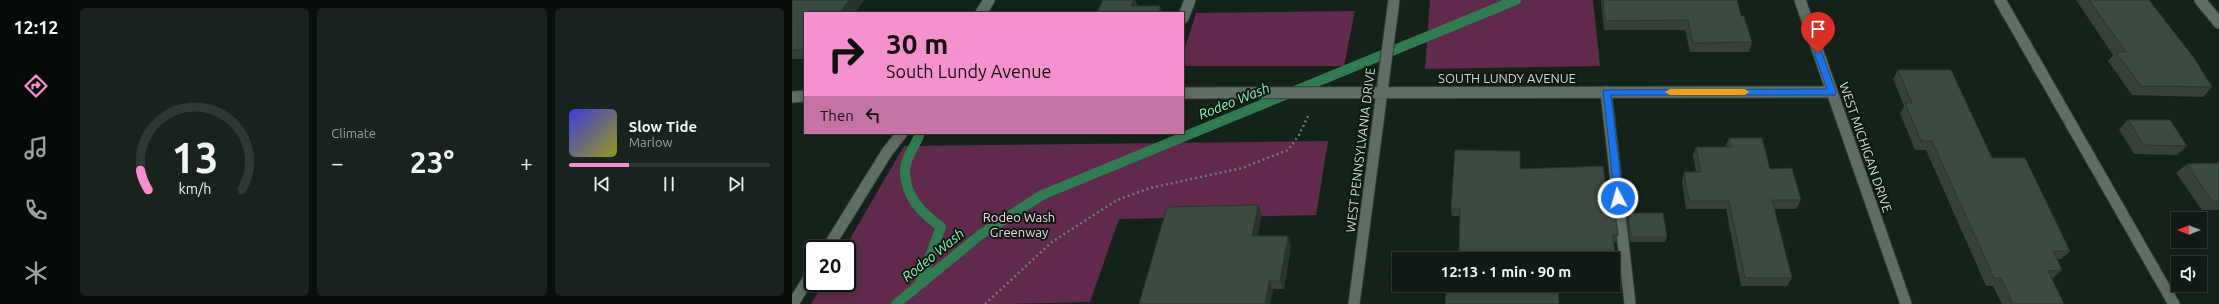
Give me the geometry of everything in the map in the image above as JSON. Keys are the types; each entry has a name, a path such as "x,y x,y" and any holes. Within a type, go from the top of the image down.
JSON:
{"street":[{"path":"982,12 989,0"},
{"path":"1184,15 1190,0"},
{"name":"WEST PENNSYLVANIA DRIVE","path":"1354,304 1394,0"},
{"name":"WEST MICHIGAN DRIVE","path":"1800,0 1906,304"},
{"path":"2000,0 2174,304"},
{"path":"2200,0 2219,24"},
{"path":"1606,92 1630,304"},
{"name":"SOUTH LUNDY AVENUE","path":"1184,93 1832,92"},
{"path":"792,97 804,96"},
{"path":"833,240 887,152 901,134"},
{"path":"793,304 804,286"}],"path":[{"path":"985,304 1052,242 1117,200 1150,188 1242,168 1288,150 1299,135 1317,92"}],"green space":[{"path":"1430,0 1593,0 1600,66 1425,69"},
{"path":"1355,11 1344,66 1184,66 1184,51 1196,13"},
{"name":"Rodeo Wash Greenway","path":"1328,141 1316,215 1119,219 1090,302 1011,304 811,304 818,292 856,292 856,240 849,240 904,146"}],"building":[{"path":"792,0 849,0 841,12 804,12 804,50 792,50"},
{"path":"1103,0 1133,0 1131,6 1160,6 1158,12 1097,12"},
{"path":"1603,0 1737,0 1741,16 1744,16 1752,42 1693,43 1688,20 1605,21"},
{"path":"2089,0 2149,0 2194,58 2212,87 2141,86 2116,52 2126,52"},
{"path":"1898,70 1951,70 1992,158 2025,158 2070,251 2053,251 2062,270 2048,271 2064,304 2013,304 2001,278 1994,278 1932,141 1921,141 1905,103 1912,103"},
{"path":"2128,120 2170,120 2187,146 2144,145"},
{"path":"1729,138 1762,138 1770,169 1792,168 1801,200 1772,200 1792,278 1745,278 1729,201 1689,201 1684,172 1701,172 1696,147 1731,147"},
{"path":"1455,150 1520,151 1520,169 1603,166 1609,211 1615,211 1618,235 1613,235 1615,252 1459,252 1460,209 1451,209"},
{"path":"2219,163 2219,201 2212,201 2187,164"},
{"path":"1258,205 1252,236 1288,236 1280,281 1269,281 1265,304 1139,304 1167,207"},
{"path":"1628,213 1663,213 1667,237 1631,237"},
{"path":"1446,292 1558,292 1559,304 1445,304"}],"waterway":[{"name":"Rodeo Wash","path":"896,304 980,235 1042,195 1516,0"},
{"path":"919,136 906,162 905,171 908,189 921,210 941,227 920,283"}],"slow traffic":[{"path":"1670,92 1745,92"}],"route":[{"path":"1618,198 1606,92 1832,92 1818,53"}]}
